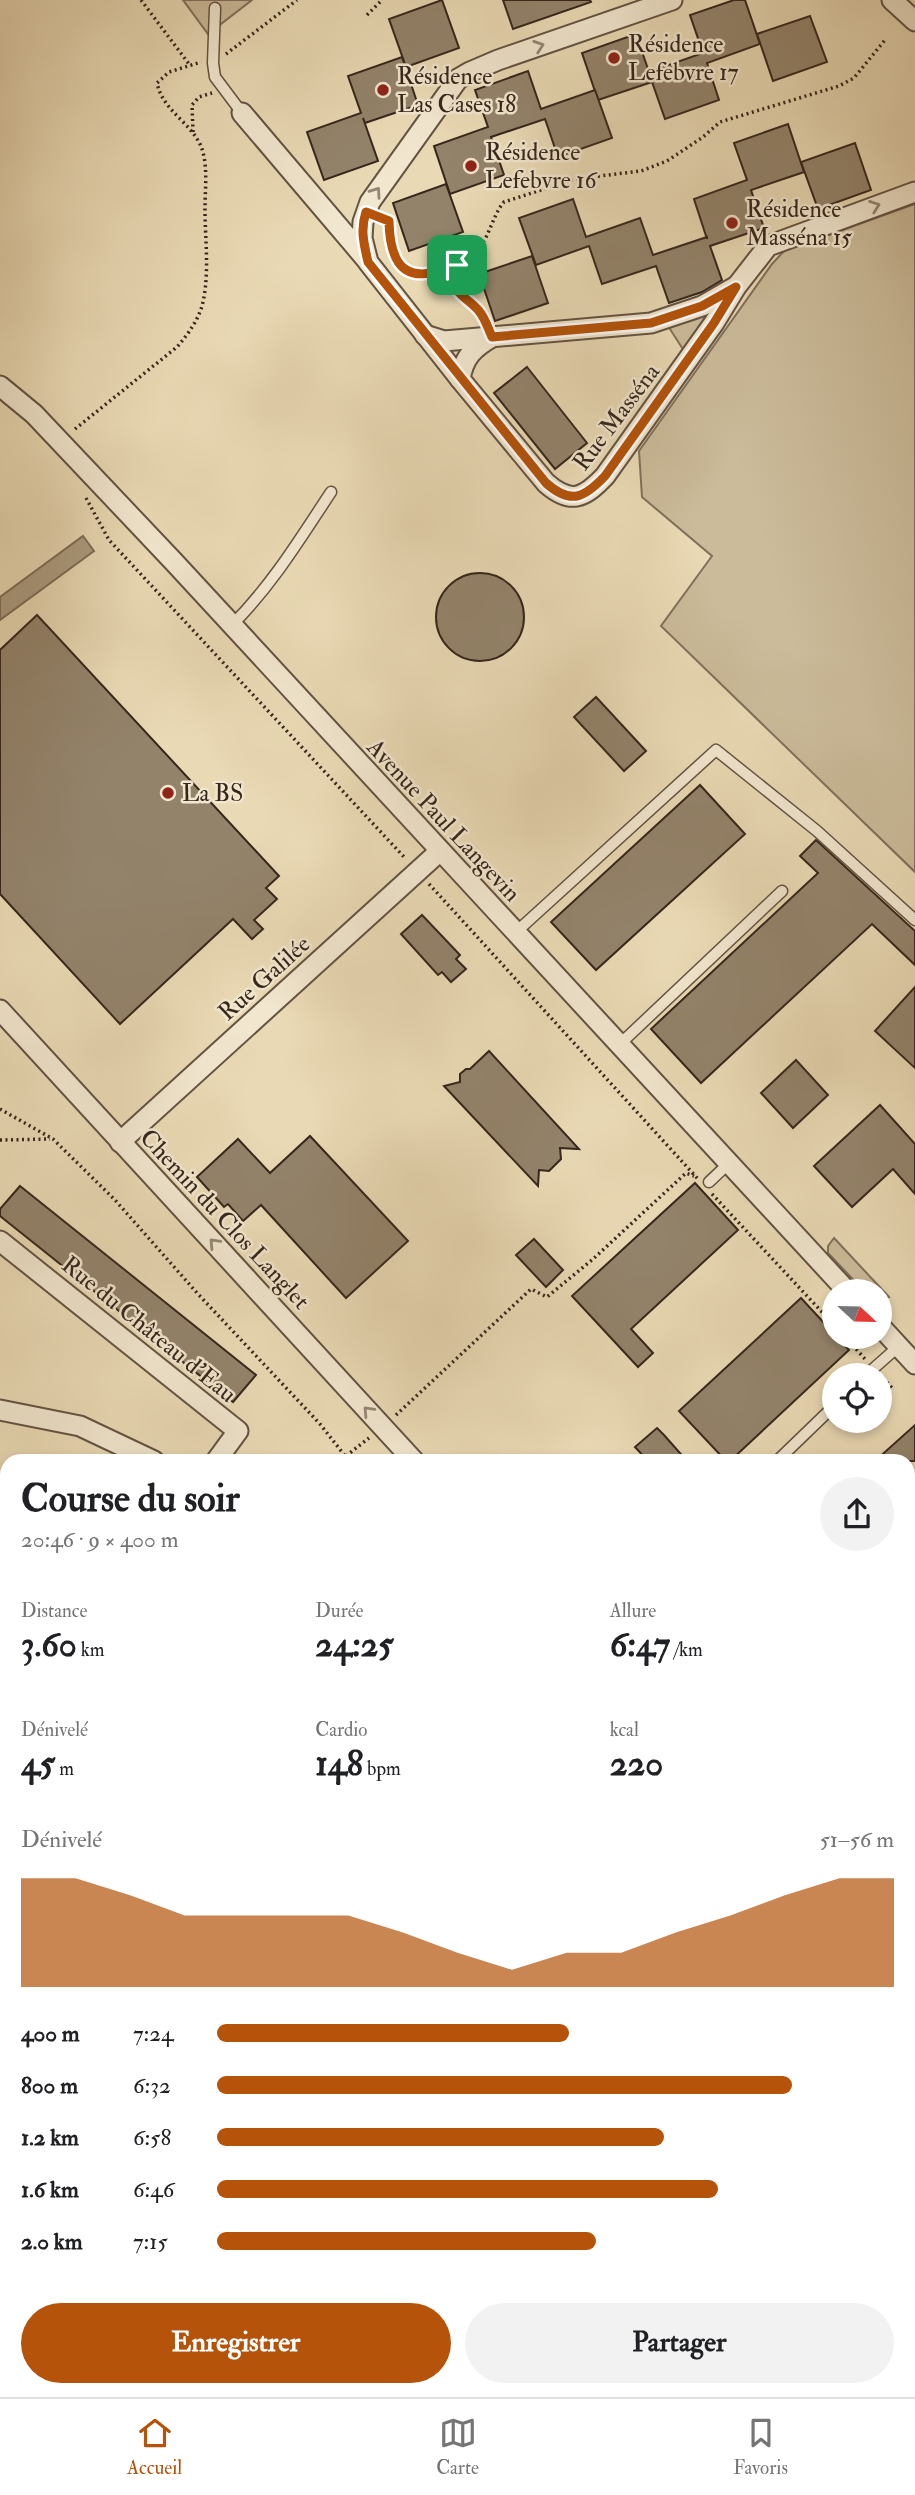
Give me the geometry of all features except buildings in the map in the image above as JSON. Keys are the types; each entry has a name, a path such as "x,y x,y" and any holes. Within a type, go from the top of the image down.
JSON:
{"street":[{"path":"368,262 362,238 363,222 370,202 458,79 498,60 672,0"},
{"path":"892,0 915,21"},
{"path":"243,113 368,262 425,335"},
{"name":"Rue Masséna","path":"425,335 546,483 557,493 582,496 590,492 605,476 700,344 736,287 768,246 915,192"},
{"name":"Rue Masséna","path":"425,335 444,341 651,323 702,306 736,287"},
{"path":"460,379 463,362 475,346 492,337"},
{"name":"Avenue Paul Langevin","path":"0,386 34,414 232,625 836,1279"},
{"name":"Rue Galilée","path":"120,1142 440,851"},
{"name":"Chemin du Clos Langlet","path":"0,1010 408,1454"},
{"name":"Rue du Château d'Eau","path":"0,1241 238,1431 221,1454"},
{"path":"892,1339 915,1364"},
{"path":"0,1410 80,1426 137,1454"}],"lane":[{"path":"215,8 215,77 243,113"},
{"path":"232,625 257,600 279,572 331,492"},
{"path":"515,933 716,750 852,862 915,920"},
{"path":"620,1044 782,891"},
{"path":"709,1182 729,1162"},
{"path":"880,1363 898,1346"},
{"path":"784,1454 822,1418"}],"path":[{"path":"141,0 189,64"},
{"path":"60,442 169,355 196,321 204,296 205,170 201,148 194,135 166,106 157,83 169,72 189,64 213,64 297,0"},
{"path":"367,15 382,0"},
{"path":"366,212 389,221 390,247 397,262 420,275 435,274 457,265 482,244 504,202 575,179 641,171 667,161 720,122 829,89 854,78 885,40"},
{"path":"194,135 192,115 195,101 223,88"},
{"path":"457,265 452,273 453,284 461,296 477,309 492,337"},
{"path":"0,1109 53,1139 115,1200 344,1454"},
{"path":"0,1140 53,1139"},
{"path":"349,1454 383,1427 531,1289 547,1297 592,1260 686,1173 709,1182"}],"shaded area":[{"path":"183,0 252,0 208,34"},
{"path":"915,204 915,872 661,626 712,556 642,497 639,451 784,251"},
{"path":"703,309 710,319 686,354 668,326"},
{"path":"83,536 94,551 0,620 0,597"},
{"path":"834,1238 872,1279 853,1279 828,1253 828,1246"}],"place":[{"name":"Résidence Lefebvre 17","path":"614,58"},
{"name":"Résidence Las Cases 18","path":"383,90"},
{"name":"Résidence Lefebvre 16","path":"471,166"},
{"name":"Résidence Masséna 15","path":"732,223"},
{"name":"La BS","path":"168,793"}],"route":[{"path":"366,212 389,221 390,247 397,262 408,270 420,275 435,274 457,265 452,273 453,284 457,292 477,309 492,337 651,323 702,306 736,287 714,323 605,476 590,492 582,496 569,496 557,493 546,483 368,262 362,238 366,212"}]}
